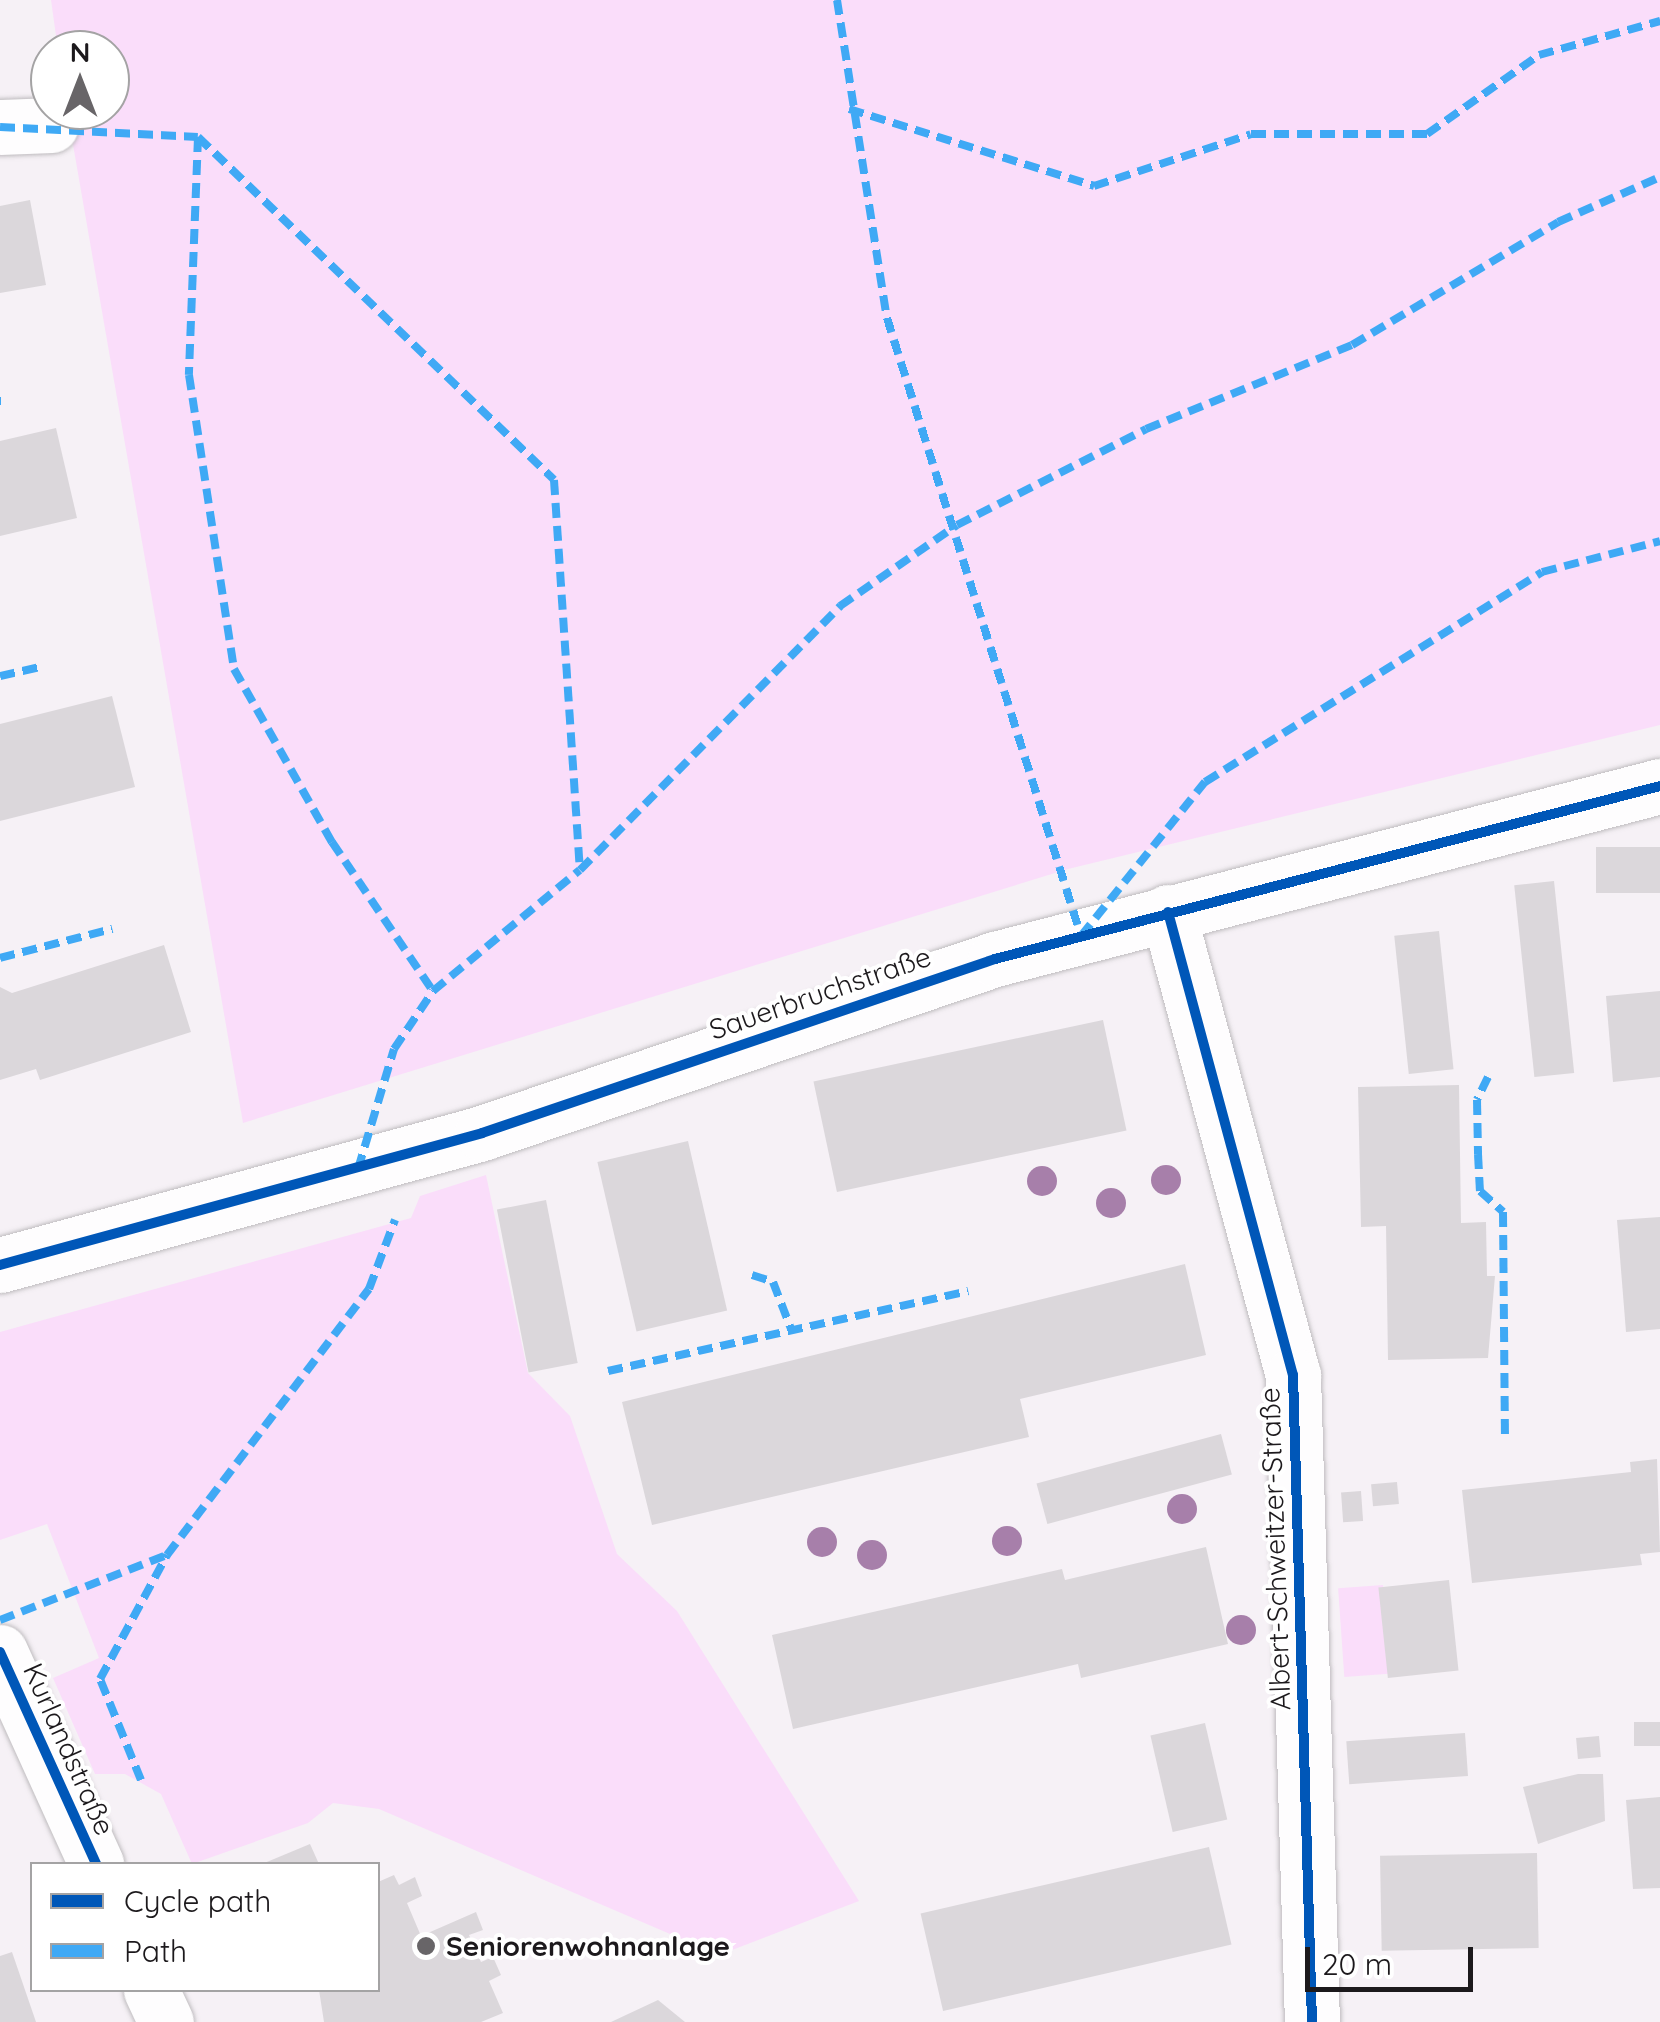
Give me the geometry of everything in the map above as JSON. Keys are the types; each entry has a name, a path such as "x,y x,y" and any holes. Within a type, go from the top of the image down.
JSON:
{"street":[{"name":"Sauerbruchstraße","path":"0,1264 482,1133 834,1009 1168,912 1660,786"},
{"name":"Albert-Schweitzer-Straße","path":"1168,912 1257,1217 1292,1374 1312,2022"},
{"name":"Kurlandstraße","path":"0,1652 95,1862"},
{"path":"153,1992 166,2022"}],"shaded area":[{"path":"51,0 1660,0 1660,725 1068,869 243,1123 70,130 130,130 130,30 55,30"},
{"path":"486,1175 528,1373 570,1416 617,1554 677,1611 859,1901 719,1955 379,1809 333,1803 308,1823 191,1862 161,1794 125,1774 95,1774 53,1678 99,1658 47,1524 0,1540 0,1332 411,1218 420,1196"},
{"path":"1383,1585 1389,1674 1344,1677 1338,1588"}],"building":[{"path":"30,200 46,285 0,293 0,206"},
{"path":"56,428 77,518 0,536 0,441"},
{"path":"112,696 135,787 0,821 0,724"},
{"path":"1596,847 1660,847 1660,893 1596,893"},
{"path":"1554,881 1574,1073 1534,1077 1514,885"},
{"path":"1439,931 1454,1069 1409,1074 1394,936"},
{"path":"164,945 191,1032 40,1080 36,1069 0,1080 0,987 12,993"},
{"path":"1660,991 1660,1077 1613,1082 1606,996"},
{"path":"1103,1020 1126,1131 837,1192 813,1082"},
{"path":"1459,1085 1461,1223 1486,1222 1487,1276 1495,1276 1488,1358 1388,1360 1386,1226 1361,1227 1358,1087"},
{"path":"688,1141 727,1311 637,1331 597,1162"},
{"path":"546,1200 578,1363 529,1372 497,1210"},
{"path":"1660,1217 1660,1329 1626,1332 1617,1220"},
{"path":"1185,1264 1206,1355 1020,1399 1029,1437 652,1525 622,1402"},
{"path":"1221,1434 1232,1475 1047,1524 1037,1483"},
{"path":"1657,1459 1660,1552 1640,1554 1642,1565 1472,1583 1462,1490 1631,1472 1630,1462"},
{"path":"1397,1482 1399,1504 1373,1506 1371,1484"},
{"path":"1361,1491 1363,1521 1343,1522 1341,1492"},
{"path":"1206,1547 1228,1644 1081,1678 1078,1664 793,1729 772,1635 1062,1569 1065,1580"},
{"path":"1449,1580 1459,1671 1388,1678 1378,1587"},
{"path":"1634,1722 1660,1722 1660,1746 1634,1746"},
{"path":"1205,1723 1227,1819 1173,1832 1150,1736"},
{"path":"1465,1733 1468,1776 1349,1784 1346,1741"},
{"path":"1599,1736 1601,1757 1578,1759 1576,1738"},
{"path":"1578,1774 1603,1774 1605,1821 1538,1844 1523,1787"},
{"path":"1660,1797 1660,1888 1633,1889 1626,1800"},
{"path":"310,1844 318,1862 267,1862"},
{"path":"1209,1847 1231,1944 943,2011 921,1914"},
{"path":"1537,1853 1539,1948 1382,1951 1380,1856"},
{"name":"Seniorenwohnanlage","path":"394,1875 399,1885 415,1877 422,1896 407,1903 421,1936 476,1912 483,1930 469,1935 481,1962 493,1957 501,1975 489,1981 503,2013 481,2022 324,2022 319,1992 380,1992 380,1881"},
{"path":"12,1952 36,2022 0,2022 0,1956"},
{"name":"Seniorenwohnanlage","path":"658,2000 685,2022 611,2022"}],"marked path":[{"path":"837,0 887,318 1081,936"},
{"path":"849,109 1094,186 1251,134 1427,134 1539,55 1660,21"},
{"path":"0,127 198,137 554,480 580,870"},
{"path":"198,137 189,375 234,669 332,842 433,991"},
{"path":"358,1169 394,1049 433,991 580,870 840,606 957,525 1146,429 1352,345 1558,222 1660,177"},
{"path":"1081,936 1205,782 1542,572 1660,541"},
{"path":"0,676 40,667"},
{"path":"0,958 112,929"},
{"path":"1488,1077 1477,1100 1478,1154 1480,1191 1503,1212 1505,1440"},
{"path":"141,1780 100,1679 167,1555 369,1289 395,1220"},
{"path":"752,1275 773,1282 791,1329"},
{"path":"608,1371 968,1291"},
{"path":"0,1620 167,1555"}],"cycle path":[{"path":"0,1265 482,1133 995,959 1660,786"},
{"path":"1168,912 1293,1375 1312,2022"},
{"path":"0,1652 95,1862"}],"place":[{"name":"Seniorenwohnanlage","path":"426,1946"}]}
